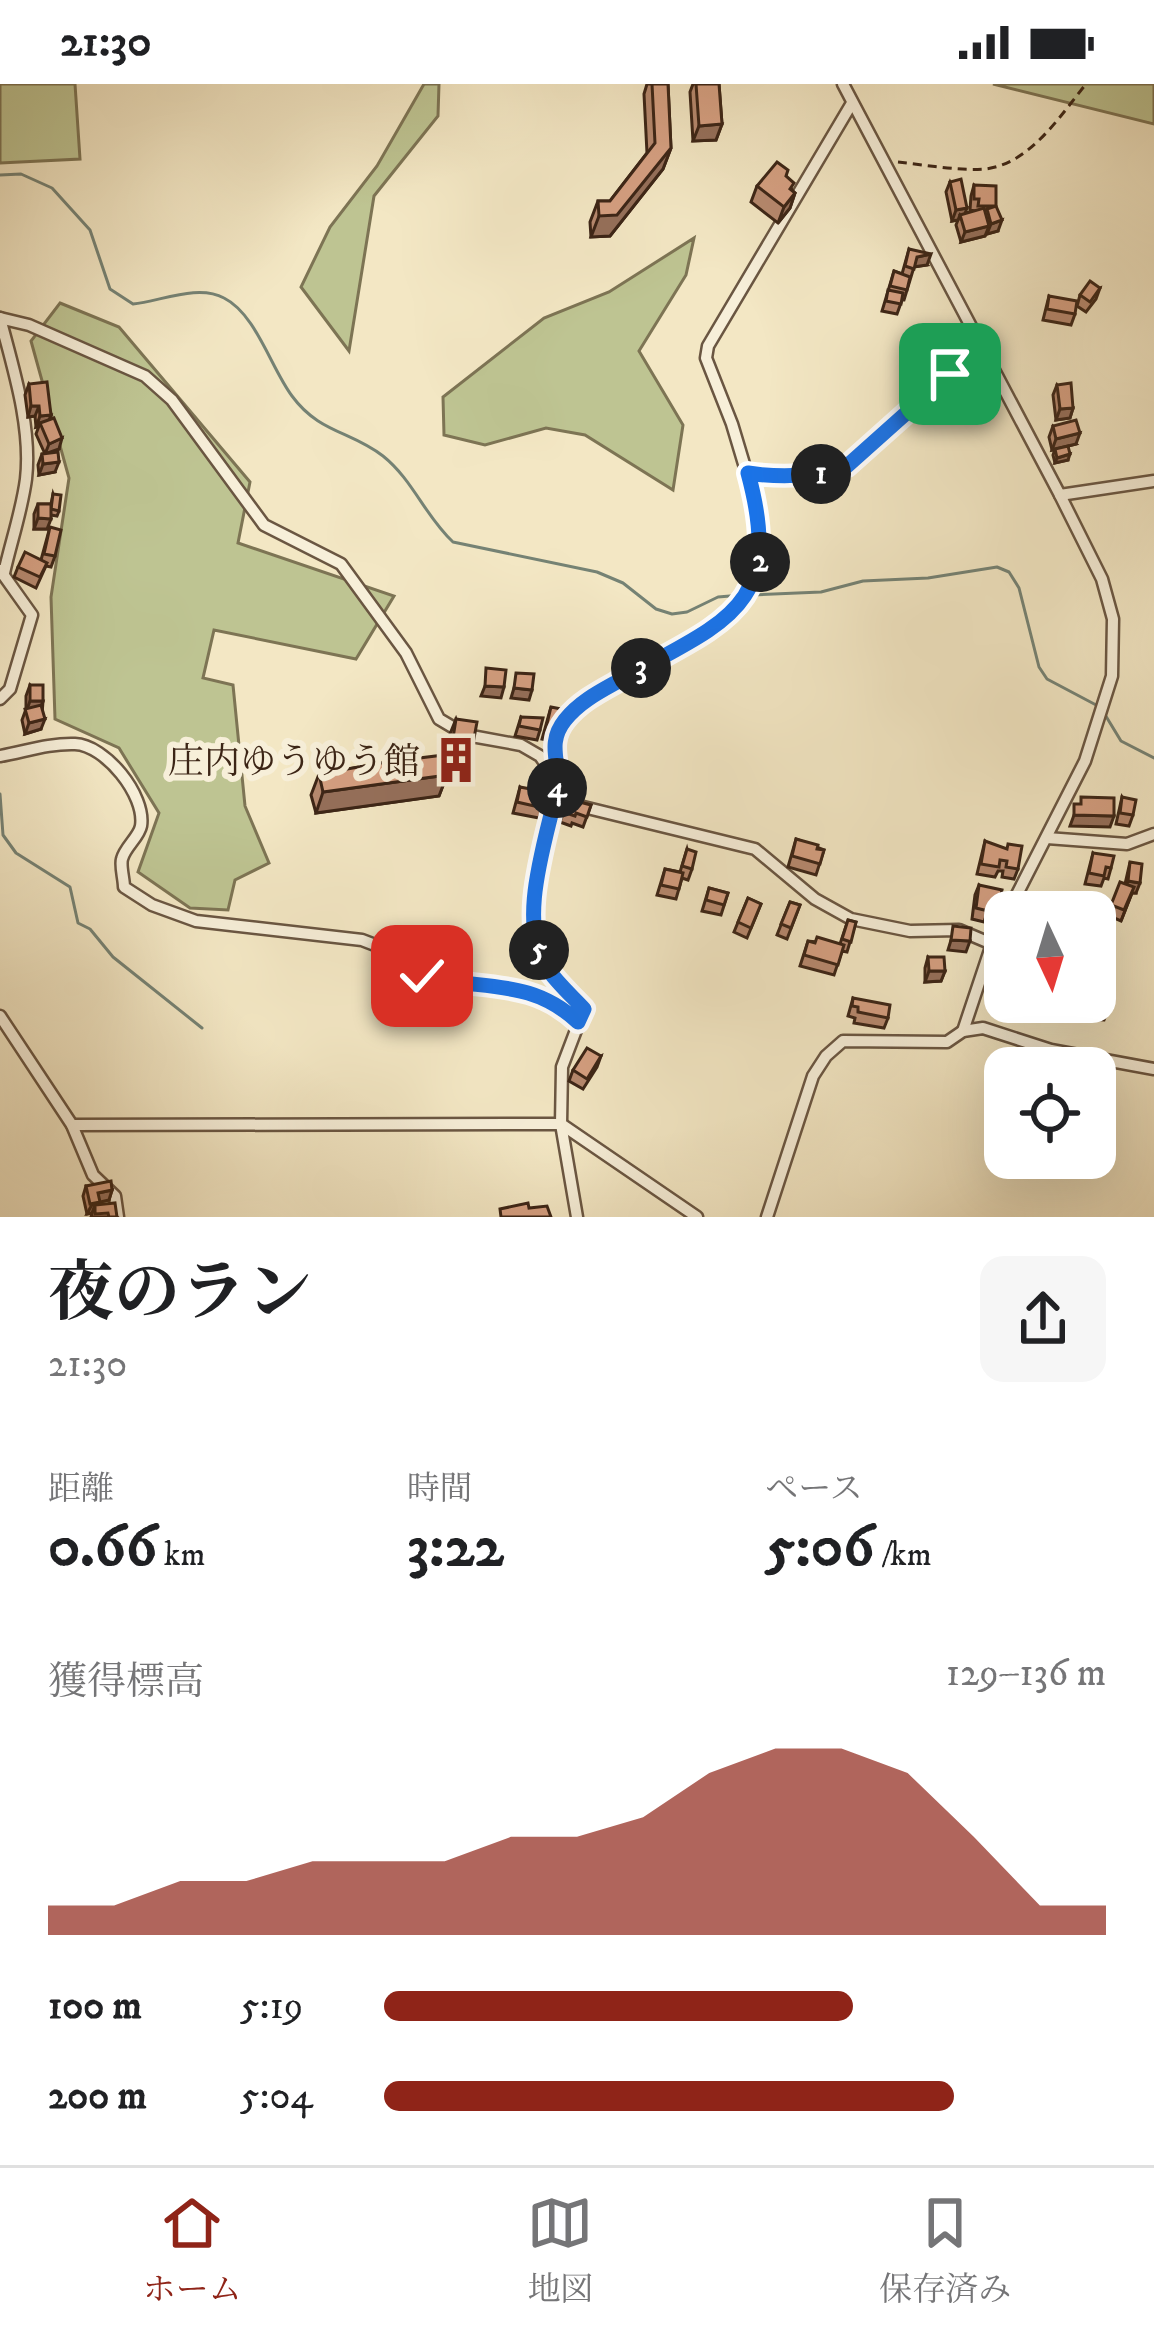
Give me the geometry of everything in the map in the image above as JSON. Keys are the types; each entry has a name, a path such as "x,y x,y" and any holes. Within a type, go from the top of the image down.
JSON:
{"street":[{"path":"843,84 1109,597 1112,676 1085,761 1019,891"},
{"path":"852,103 708,346 706,358 759,514 761,553 754,585 736,609 675,650 586,699 562,723 552,755 562,798 572,804 755,849 815,899 851,919 910,931 959,930 984,941"},
{"path":"0,318 20,402 26,452 26,478 2,572 32,615 10,689 0,699"},
{"path":"0,318 50,333 145,376 172,400 264,525 341,564 406,653 440,719 466,735 521,745 539,756 558,786 538,860 537,945 546,967 584,1009 562,1067 561,1124 577,1217"},
{"path":"1060,495 1154,481"},
{"path":"0,756 78,743 89,746 128,779 141,827 122,859 124,887 175,916 362,940 388,950 422,976 524,988 558,1004 578,1022"},
{"path":"1047,838 1127,844 1154,834"},
{"path":"963,1031 984,968"},
{"path":"0,1016 72,1125 93,1175 115,1196 118,1217"},
{"path":"767,1217 785,1172 806,1093 826,1055 842,1041 947,1042 963,1031 983,1028 1052,1050 1154,1069"},
{"path":"72,1125 561,1124 698,1217"}],"path":[{"path":"885,161 983,169 1002,165 1047,134 1086,84"},
{"path":"748,473 774,477 825,473 847,466 978,343"}],"green space":[{"path":"0,84 75,84 80,159 0,163"},
{"path":"424,84 439,84 438,116 374,196 349,351 301,287 330,227 377,166"},
{"path":"993,84 1154,84 1154,124"},
{"path":"694,238 686,275 639,351 683,425 673,490 585,435 546,428 485,445 444,435 443,397 544,318 609,292"},
{"path":"60,303 119,327 250,482 238,543 394,596 356,659 214,630 203,678 233,685 245,806 269,863 235,880 228,910 190,908 138,872 159,813 119,748 55,719 51,597 69,478 31,341"}],"building":[{"path":"652,84 668,84 671,148 617,215 599,216 598,201 610,201 655,143"},
{"path":"696,84 719,84 722,124 699,126"},
{"path":"777,162 794,183 790,189 795,193 784,207 757,186"},
{"path":"961,179 967,208 956,210 950,182"},
{"path":"974,185 996,186 996,206 978,206"},
{"path":"996,206 1002,220 991,224 987,209"},
{"path":"984,208 989,226 965,232 960,215"},
{"path":"909,249 931,254 917,257 914,269 905,266"},
{"path":"894,271 910,277 907,290 890,286"},
{"path":"1090,281 1100,288 1090,302 1080,295"},
{"path":"888,290 903,293 901,304 886,301"},
{"path":"1049,296 1077,301 1075,314 1047,309"},
{"path":"47,382 51,415 40,416 39,406 31,406 29,384"},
{"path":"1071,383 1073,408 1060,409 1057,385"},
{"path":"54,418 62,438 49,444 40,423"},
{"path":"1076,420 1080,433 1056,439 1053,426"},
{"path":"1068,446 1070,454 1057,458 1055,449"},
{"path":"58,452 59,462 43,464 42,454"},
{"path":"53,494 61,495 59,511 51,509"},
{"path":"38,504 51,504 51,519 38,518"},
{"path":"50,527 61,530 55,556 44,554"},
{"path":"25,552 47,563 40,577 18,567"},
{"path":"486,668 506,670 504,687 485,686"},
{"path":"516,673 534,674 532,690 514,688"},
{"path":"30,685 43,685 43,701 30,701"},
{"path":"41,705 45,719 29,723 25,709"},
{"path":"551,707 561,709 556,730 546,728"},
{"path":"521,717 543,718 540,730 519,726"},
{"path":"456,719 477,722 470,760 450,757"},
{"path":"410,751 411,759 444,755 447,775 323,792 319,774 398,760 397,753"},
{"path":"520,787 546,792 543,808 517,802"},
{"path":"1081,797 1114,798 1114,816 1074,815 1074,804 1081,804"},
{"path":"1122,797 1136,800 1133,815 1120,813"},
{"path":"568,799 591,805 587,817 563,812"},
{"path":"796,839 824,850 820,864 792,856"},
{"path":"985,841 1007,849 1008,844 1022,846 1018,869 1000,860 999,867 981,864"},
{"path":"687,849 696,852 692,869 682,866"},
{"path":"1093,853 1114,856 1104,876 1089,873"},
{"path":"1130,862 1142,864 1140,883 1128,881"},
{"path":"665,869 683,873 679,889 661,885"},
{"path":"1120,882 1134,887 1124,910 1116,907"},
{"path":"979,885 1002,890 984,891 984,910 976,908"},
{"path":"709,888 728,893 724,905 706,900"},
{"path":"748,898 761,904 751,928 738,922"},
{"path":"790,902 800,905 791,928 781,924"},
{"path":"848,920 856,922 851,942 842,939"},
{"path":"953,926 971,928 970,941 951,940"},
{"path":"817,937 844,945 838,965 804,955 808,941 815,943"},
{"path":"928,957 944,957 945,971 929,971"},
{"path":"853,998 890,1005 888,1018 858,1012 852,1006"},
{"path":"587,1048 601,1056 587,1079 573,1070"},
{"path":"111,1181 112,1190 98,1193 100,1202 90,1204 86,1186"},
{"path":"115,1203 117,1217 95,1214 95,1205"},
{"path":"528,1203 529,1208 547,1206 551,1217 501,1217 500,1209"}],"waterway":[{"path":"0,175 21,174 52,188 90,230 110,289 133,304 203,293 235,306 302,408 383,456 453,542 597,572 672,614 718,597 742,595"},
{"path":"752,595 821,592 863,581 928,578 997,567 1009,572 1019,588 1039,667 1047,679 1098,706"},
{"path":"1104,713 1121,741 1154,758"},
{"path":"0,794 3,835 16,853 70,887 78,923 202,1028"}],"place":[{"name":"庄内ゆうゆう館","path":"456,760"}],"route":[{"path":"422,976 524,988 558,1004 578,1022 584,1009 546,967 537,945 538,860 559,784 552,755 562,723 586,699 675,650 736,609 754,585 761,553 759,514 748,473 774,477 825,473 847,466 950,374"}]}
